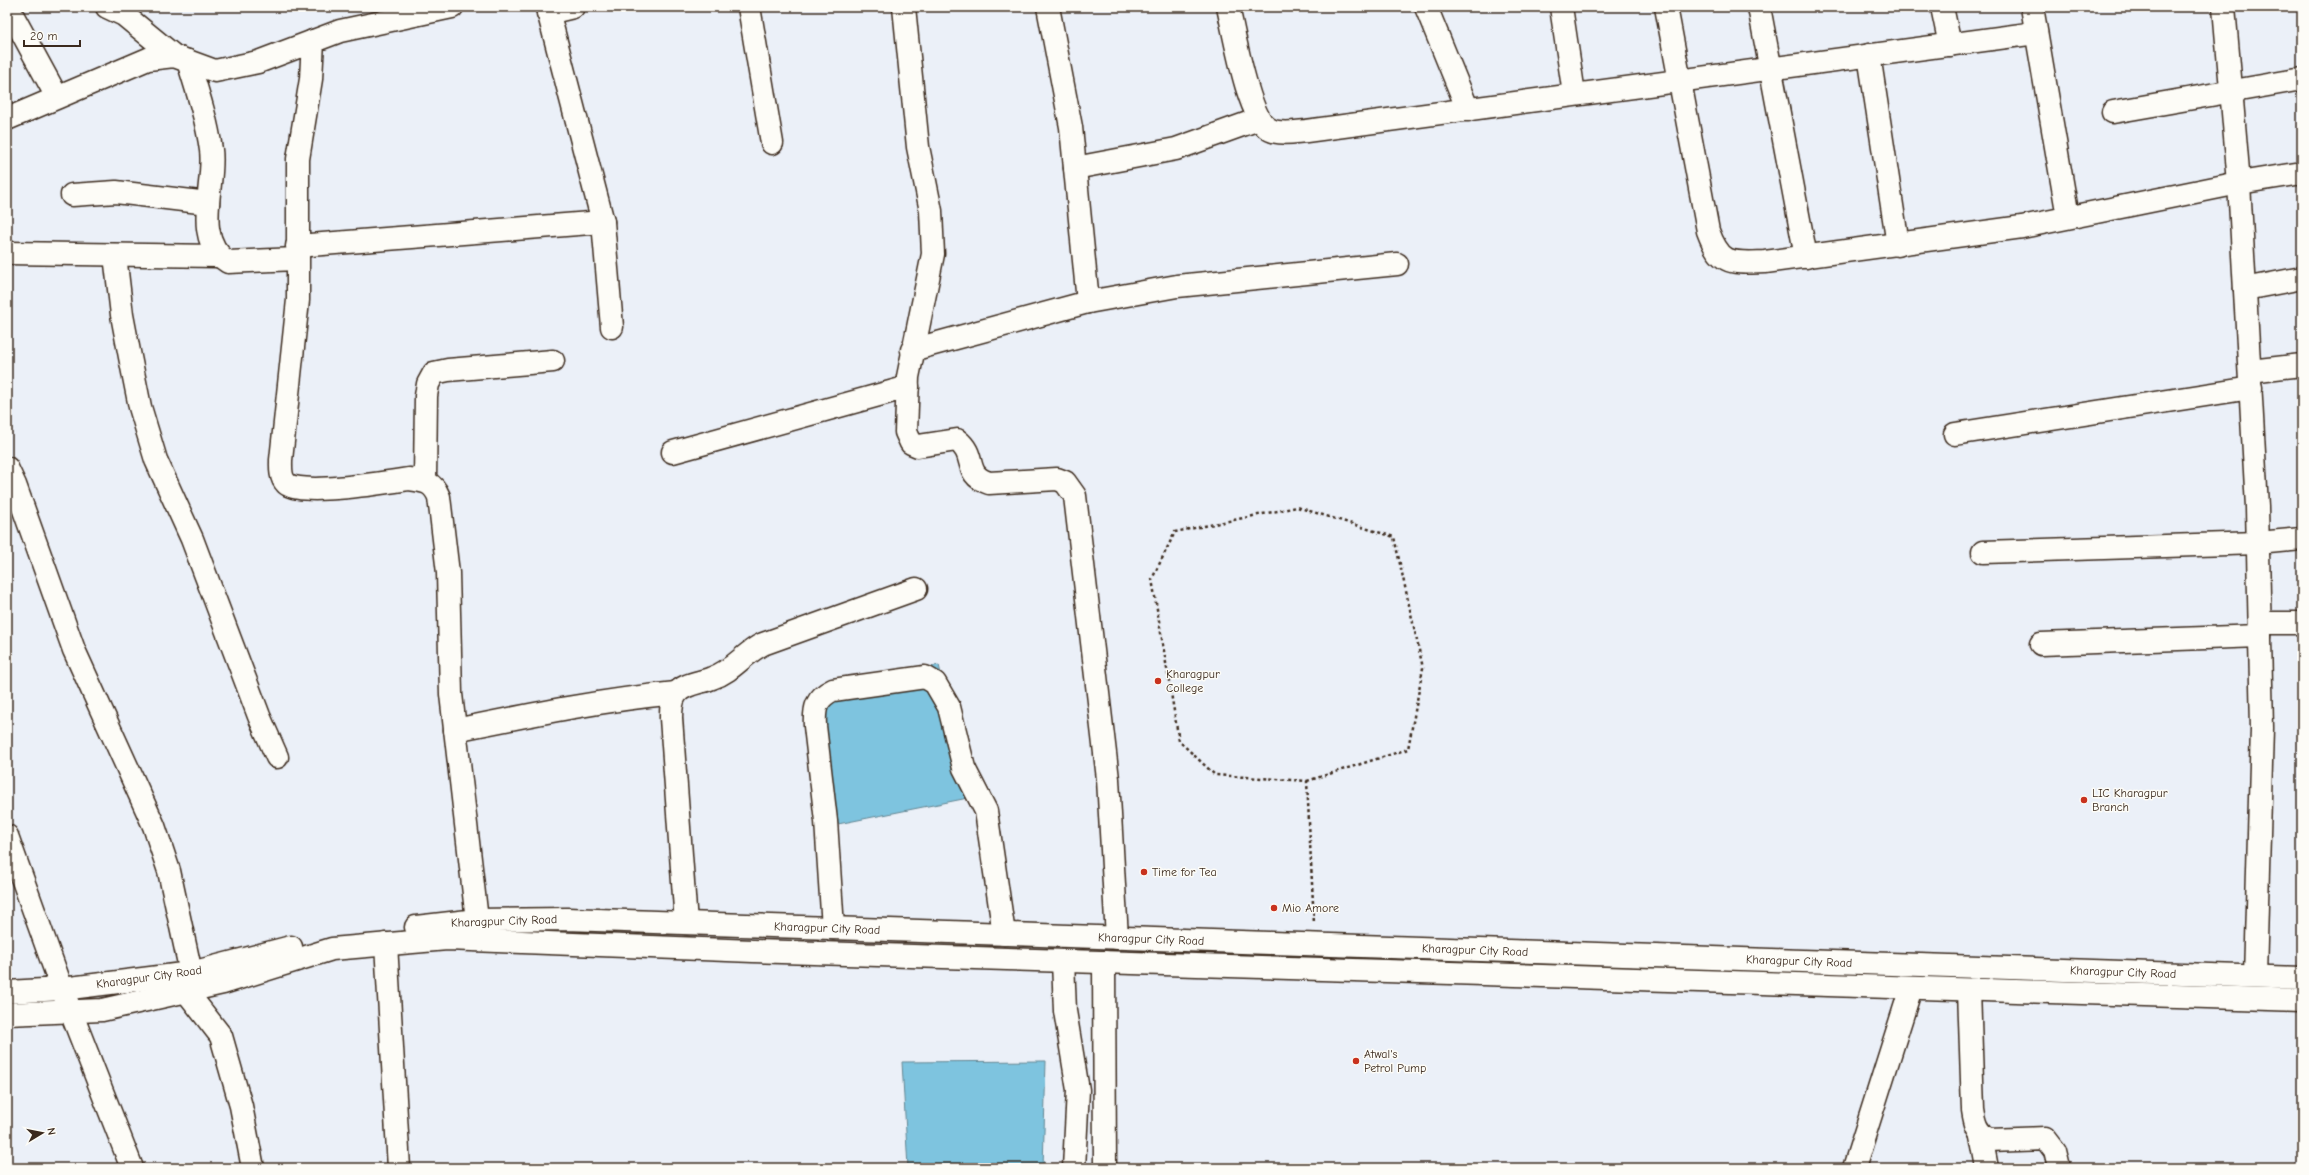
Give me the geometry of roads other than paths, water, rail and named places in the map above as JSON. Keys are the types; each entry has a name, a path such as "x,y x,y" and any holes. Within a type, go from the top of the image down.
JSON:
{"street":[{"path":"8,7 57,97"},
{"path":"107,7 124,15 181,58 201,68 215,72 258,62 340,30 452,7"},
{"path":"573,7 547,10 603,222 612,327"},
{"path":"749,7 772,143"},
{"path":"904,7 918,147 934,235 933,254 923,307 912,350 908,387 906,432 912,443 918,446 957,440 965,446 973,474 979,480 989,483 1057,479 1064,482 1074,496 1108,779 1117,938"},
{"path":"1048,7 1071,127 1088,302"},
{"path":"1228,7 1250,100 1259,119 1269,129 1283,132 1306,131 1468,110 1574,94 2036,33"},
{"path":"1426,7 1468,110"},
{"path":"1561,7 1574,94"},
{"path":"1666,7 1708,231 1715,249 1725,260 1741,263 1806,257 2022,227 2239,183 2302,173"},
{"path":"1760,7 1769,69 1806,257"},
{"path":"1942,7 1950,44"},
{"path":"2032,7 2068,217"},
{"path":"2224,7 2239,183 2258,542 2262,728 2255,976"},
{"path":"314,41 311,79 298,159 298,300 281,460 281,474 286,484 296,489 314,490 409,479 425,481 434,486 439,497 448,573 451,694 477,920"},
{"path":"1870,55 1898,244"},
{"path":"7,119 148,59 181,58"},
{"path":"181,58 211,150 212,165 208,203 208,223 212,244 218,256"},
{"path":"2113,112 2232,90 2302,79"},
{"path":"1075,168 1176,149 1259,119"},
{"path":"72,195 116,192 208,203"},
{"path":"7,253 218,256 228,262 297,253 603,222"},
{"path":"115,255 122,315 130,357 140,407 156,460 192,539 259,716 277,756"},
{"path":"912,350 1088,302 1177,286 1397,264"},
{"path":"2245,289 2302,278"},
{"path":"425,481 426,396 428,384 434,373 448,370 553,361"},
{"path":"1955,434 2250,380 2302,365"},
{"path":"673,452 908,387"},
{"path":"7,468 15,485 74,650 154,826 169,871 188,982 220,1036 241,1106 253,1168"},
{"path":"1983,552 2258,542 2302,539"},
{"path":"455,730 571,706 620,698 676,693 687,685 713,678 730,670 752,649 763,644 916,589"},
{"path":"2041,644 2260,630 2302,623"},
{"path":"833,928 826,821 814,726 814,714 817,701 823,695 833,690 924,677 935,683 949,707 964,768 986,811 1004,934"},
{"path":"676,693 672,703 671,718 686,923"},
{"path":"7,836 62,989 132,1168"},
{"name":"Kharagpur City Road","path":"7,992 188,982 338,935 477,920 567,919 2302,978"},
{"path":"7,1014 102,1010 188,982 223,983 332,949 447,939 1063,961 2302,1000"},
{"path":"386,944 399,1168"},
{"path":"1063,961 1065,1012 1078,1090 1074,1168"},
{"path":"1104,962 1105,1168"},
{"path":"1854,1168 1911,988"},
{"path":"1969,990 1973,1110 1975,1123 1981,1136 1987,1168"},
{"path":"1981,1136 1989,1140 2045,1138 2055,1151 2059,1168"}],"water":[{"path":"939,665 968,798 833,825 812,691"},
{"path":"1046,1061 1043,1168 908,1168 902,1062"}],"place":[{"name":"Kharagpur College","path":"1158,681"},
{"name":"LIC Kharagpur Branch","path":"2084,800"},
{"name":"Time for Tea","path":"1144,872"},
{"name":"Mio Amore","path":"1274,908"},
{"name":"Atwal's Petrol Pump","path":"1356,1061"}]}
